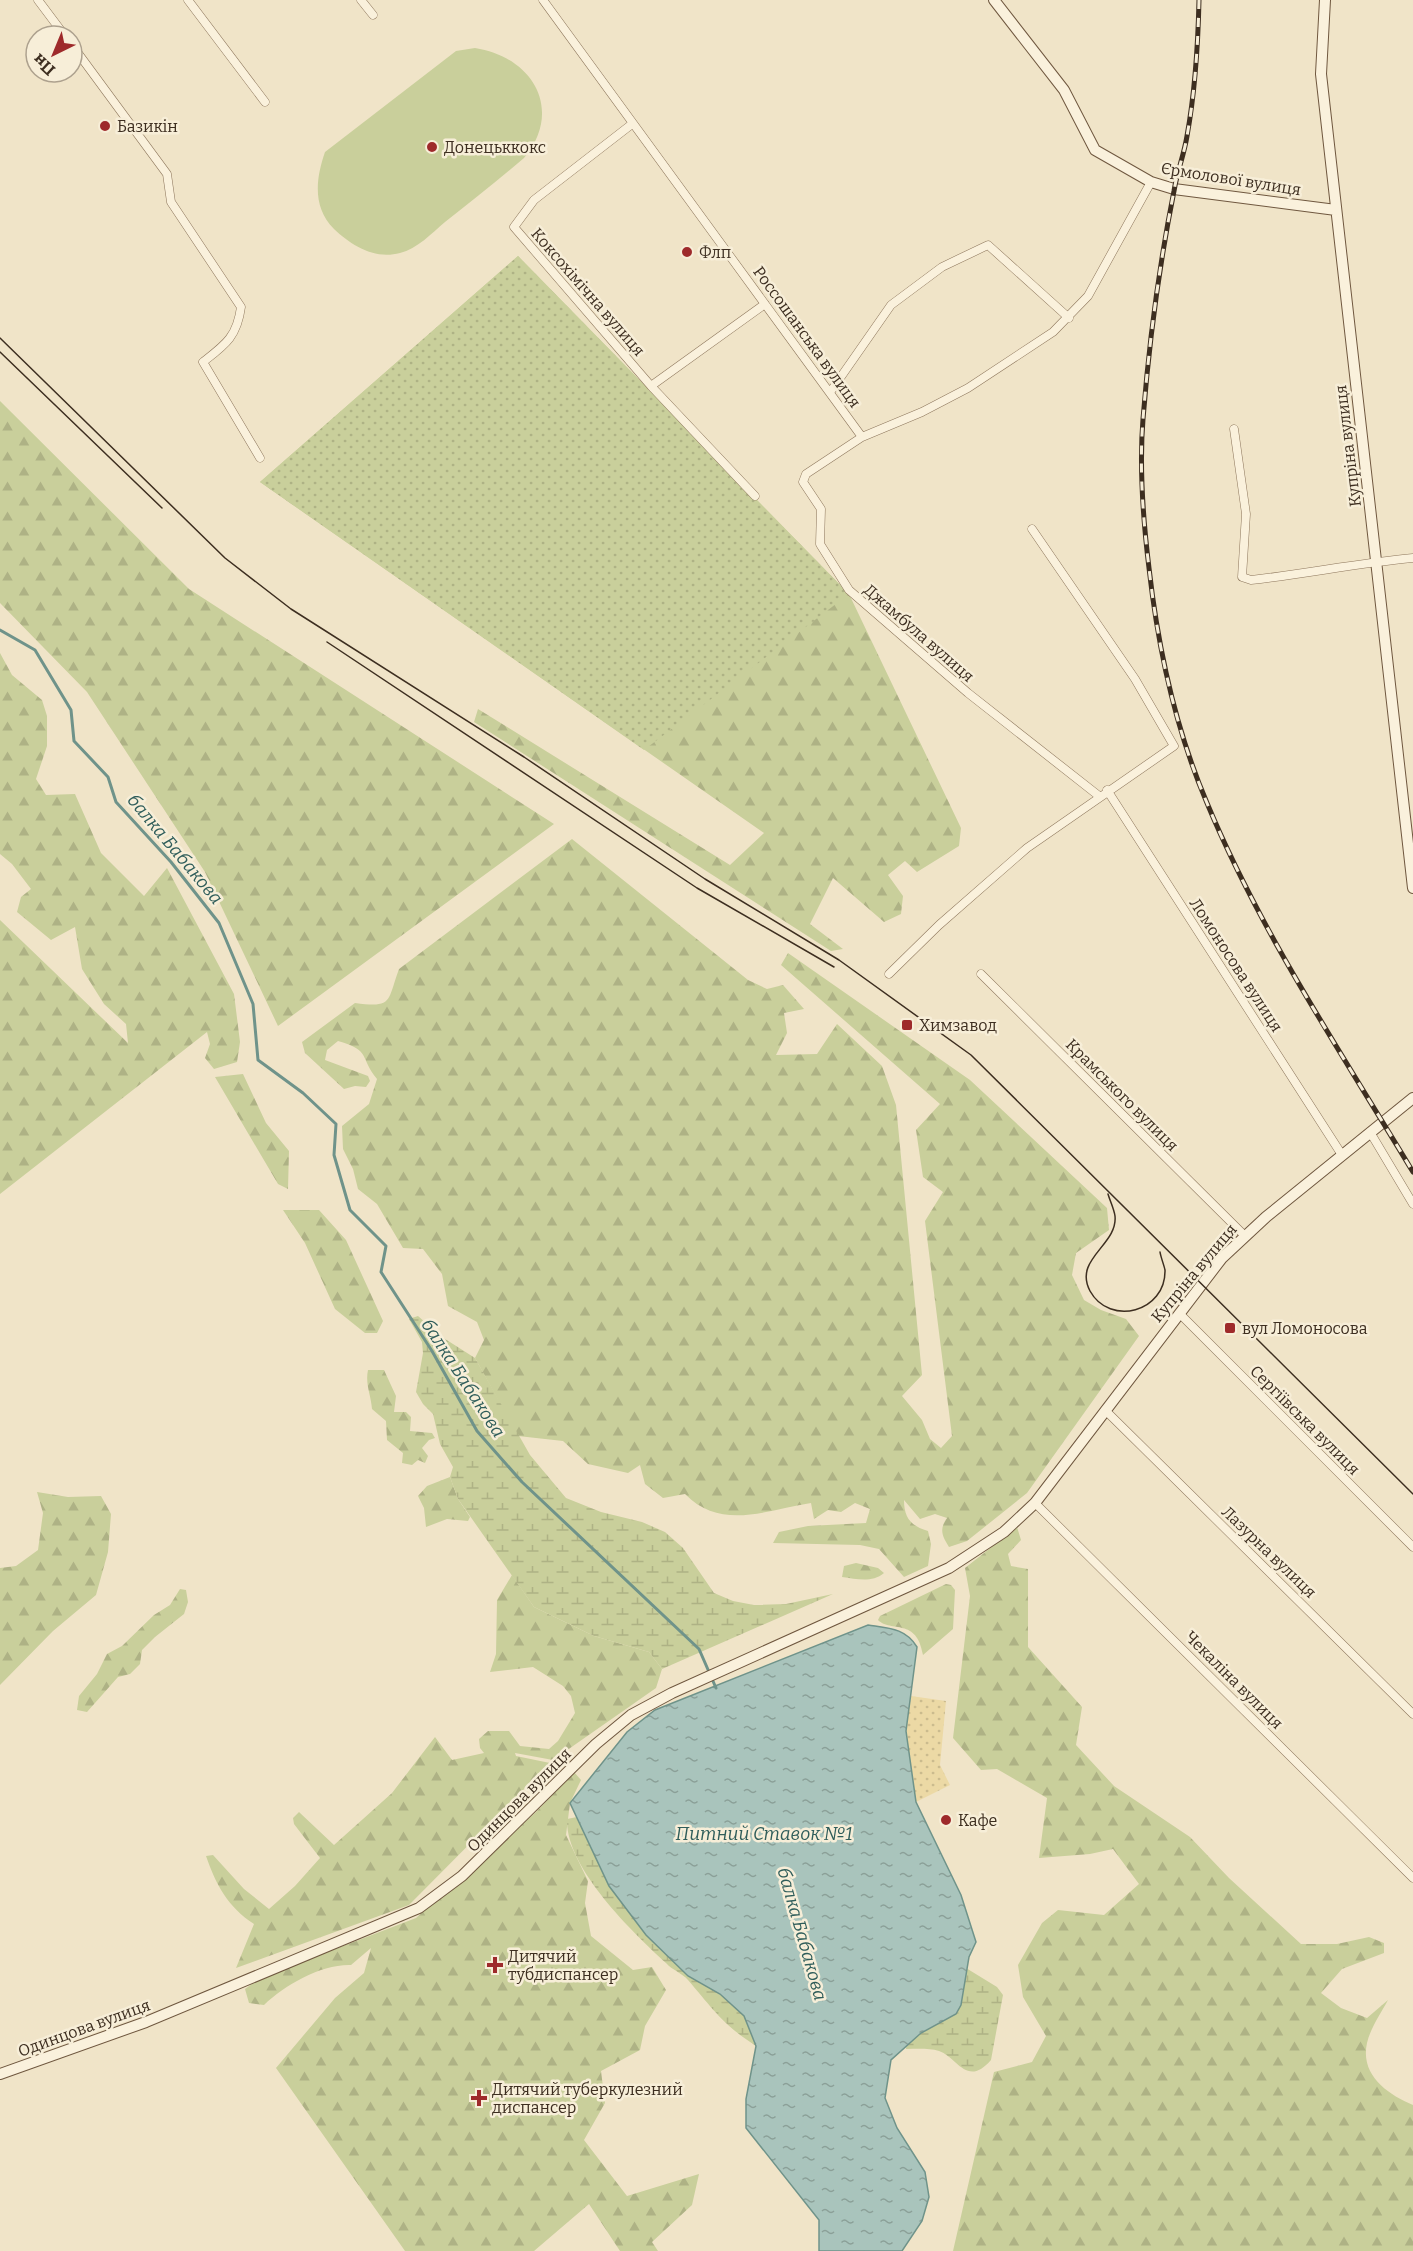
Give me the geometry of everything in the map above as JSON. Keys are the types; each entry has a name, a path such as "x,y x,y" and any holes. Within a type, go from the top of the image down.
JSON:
{"main road":[{"name":"Єрмолової вулиця","path":"994,0 1064,90 1095,150 1151,182 1174,189 1336,210"},
{"name":"Купріна вулиця","path":"1324,0 1321,74 1410,831 1413,888"},
{"name":"Купріна вулиця","path":"1035,1503 1179,1313 1244,1235 1413,1098"},
{"name":"Одинцова вулиця","path":"0,2074 146,2022 419,1908 462,1876 596,1744 631,1715 672,1693 949,1568 1004,1532 1035,1503"}],"street":[{"path":"38,0 56,24"},
{"path":"188,0 266,102"},
{"path":"362,0 373,15"},
{"name":"Россошанська вулиця","path":"543,0 632,124 831,391 862,437"},
{"path":"84,61 168,174 171,202 241,307 239,321 230,341 203,362 260,458"},
{"name":"Коксохімічна вулиця","path":"632,124 534,200 514,227 651,386 755,496"},
{"path":"862,437 922,412 968,388 1053,332 1069,318 1088,296 1151,182"},
{"path":"831,391 891,305 942,267 988,245 1069,318"},
{"path":"651,386 765,304"},
{"path":"1234,429 1246,513 1242,578 1251,580 1315,573 1377,561 1413,558"},
{"name":"Джамбула вулиця","path":"862,437 806,474 803,482 821,509 820,544 849,590 968,693 1099,796"},
{"path":"889,974 939,925 1027,848 1107,790 1174,746 1135,679 1032,529"},
{"name":"Ломоносова вулиця","path":"1107,790 1342,1155"},
{"name":"Крамського вулиця","path":"981,974 1244,1235"},
{"path":"1370,1132 1413,1204"},
{"name":"Сергіївська вулиця","path":"1179,1313 1413,1547"},
{"name":"Лазурна вулиця","path":"1105,1410 1413,1714"},
{"name":"Чекаліна вулиця","path":"1035,1503 1413,1878"}],"green space":[{"name":"Донецьккокс","path":"475,48 495,53 513,62 527,74 536,88 541,104 541,122 536,140 524,158 412,248 390,255 372,253 355,245 334,229 319,202 318,182 325,152 456,51"},
{"path":"518,256 849,594 961,828 959,846 917,872 905,861 888,875 903,896 901,914 884,922 833,878 810,924 843,949 831,951 474,722 478,709 730,865 764,833 260,482"},
{"path":"518,256 849,594 644,750 260,482"},
{"path":"0,401 189,589 554,824 278,1026 205,872 87,692 0,603"},
{"path":"0,653 12,675 42,700 47,716 47,746 36,779 46,795 75,794 101,853 144,896 167,868 234,994 240,1042 237,1062 214,1069 205,1058 210,1044 207,1032 0,1194 0,920 128,1043 126,1024 104,1004 82,969 75,927 51,940 17,912 21,897 31,889 12,864 0,854"},
{"path":"572,839 748,980 767,989 783,985 804,1009 784,1013 787,1033 776,1055 817,1054 837,1024 882,1066 896,1105 922,1375 902,1396 922,1420 930,1439 941,1448 952,1436 925,1221 943,1192 923,1177 916,1130 940,1104 781,965 788,953 970,1080 1107,1208 1109,1230 1076,1253 1072,1275 1084,1300 1101,1310 1126,1319 1139,1336 1027,1493 967,1541 949,1547 942,1532 947,1518 935,1514 920,1519 904,1500 905,1512 913,1524 928,1531 931,1544 928,1566 904,1577 879,1549 860,1545 773,1543 779,1532 808,1526 866,1523 870,1509 855,1503 841,1512 828,1510 814,1519 811,1503 761,1513 729,1515 714,1512 699,1505 685,1494 663,1498 645,1484 640,1465 628,1473 588,1464 563,1441 518,1436 475,1358 484,1340 477,1322 448,1306 442,1274 423,1249 403,1248 377,1204 358,1189 353,1169 343,1149 342,1126 369,1104 377,1079 361,1052 338,1041 327,1050 325,1060 368,1076 370,1081 366,1087 355,1086 344,1089 305,1053 302,1042 355,1003 376,1004 387,1000 399,969"},
{"path":"243,1074 266,1123 289,1151 288,1189 278,1184 215,1077"},
{"path":"283,1210 319,1210 346,1240 383,1321 377,1333 365,1333 335,1309 305,1243"},
{"path":"418,1316 442,1337 475,1358 530,1455 566,1498 601,1512 642,1522 665,1532 683,1548 714,1593 733,1601 754,1605 786,1604 833,1594 662,1669 649,1652 594,1636 534,1607 458,1499 450,1477 453,1467 440,1444 433,1414 416,1392 423,1353 422,1342 409,1319"},
{"path":"368,1370 384,1370 396,1396 394,1412 406,1412 411,1417 410,1431 432,1433 435,1438 429,1440 422,1448 428,1456 425,1463 418,1460 412,1465 402,1463 403,1453 387,1440 386,1421 372,1409"},
{"path":"450,1477 458,1499 470,1517 468,1521 447,1519 426,1527 424,1508 418,1496 427,1486"},
{"path":"37,1492 68,1497 101,1496 111,1514 108,1552 96,1595 53,1631 0,1685 0,1568 16,1566 38,1550 43,1513"},
{"path":"1017,1527 1021,1540 1008,1554 1011,1566 1028,1569 1028,1647 1082,1707 1076,1745 1114,1786 1190,1837 1229,1878 1301,1944 1337,1944 1369,1937 1384,1943 1384,1953 1342,1969 1321,1993 1341,2008 1367,2018 1388,2000 1371,2032 1366,2054 1368,2065 1378,2082 1394,2095 1413,2105 1413,2251 953,2251 994,2072 1032,2062 1046,2036 1023,1997 1018,1965 1042,1923 1058,1910 1104,1915 1139,1884 1113,1849 1090,1854 1039,1858 1047,1798 997,1769 981,1770 953,1738 970,1596 965,1568"},
{"path":"856,1563 878,1568 884,1573 869,1579 842,1577 844,1566"},
{"path":"512,1575 534,1607 594,1636 649,1652 662,1669 656,1688 553,1760 515,1753 516,1756 550,1763 409,1905 236,1968 254,1924 224,1895 206,1856 213,1855 244,1889 269,1909 295,1886 320,1858 294,1824 293,1818 299,1812 334,1845 392,1793 435,1737 452,1760 484,1753 480,1748 479,1739 488,1731 509,1731 520,1746 549,1749 558,1741 575,1713 571,1696 563,1686 533,1667 490,1672 496,1654 497,1600"},
{"path":"946,1584 951,1585 955,1590 953,1629 923,1655 920,1643 910,1631 883,1624 878,1620 880,1616"},
{"path":"180,1589 186,1590 188,1602 184,1614 142,1650 140,1664 130,1674 118,1677 87,1712 77,1710 79,1696 97,1674 107,1654 122,1646 154,1615 170,1605"},
{"name":"Дитячий тубдиспансер","path":"574,1772 581,1780 570,1803 566,1835 588,1881 585,1903 591,1936 633,1970 652,1967 666,1990 645,2026 640,2050 601,2071 605,2103 584,2140 627,2196 699,2174 692,2205 652,2242 658,2251 620,2251 589,2204 534,2251 405,2251 276,2068 335,1998 364,1973 371,1948 351,1965 328,1968 304,1977 282,1990 264,2005 249,2003 245,1989 260,1978 416,1918 536,1812"},
{"path":"577,1817 734,1952 756,2046 726,2023 688,1980 652,1950 603,1897 588,1877 569,1838 567,1819"},
{"path":"966,1968 997,1987 1003,1995 991,2060 983,2068 975,2071 963,2068 939,2051 906,2049 907,2040"}],"sand":[{"path":"911,1696 946,1701 940,1765 950,1785 916,1802 906,1731"}],"water":[{"name":"Питний Ставок №1","path":"868,1625 902,1632 917,1647 906,1731 916,1802 961,1895 976,1942 969,1957 961,2005 956,2014 921,2033 891,2060 885,2098 897,2128 925,2172 929,2197 922,2221 902,2251 819,2251 819,2220 746,2128 746,2099 756,2046 744,2016 720,1994 688,1976 646,1935 609,1886 570,1803 627,1732 655,1710"}],"waterway":[{"name":"балка Бабакова","path":"0,630 35,650 71,710 74,741 108,777 116,802 171,862 219,923 253,1004 258,1060 303,1093 336,1124 334,1155 350,1210 386,1246 381,1272 432,1351 477,1431 522,1482 699,1649 716,1688"}],"tram line":[{"path":"0,338 225,558 291,609 524,757 705,879 839,960 971,1055 1413,1494"},
{"path":"0,352 162,508"},
{"path":"327,642 697,888 834,967"},
{"path":"1108,1194 1115,1216 1114,1226 1091,1261 1086,1280 1090,1291 1099,1302 1110,1309 1123,1311 1135,1310 1147,1305 1157,1296 1163,1284 1165,1270 1160,1252"}],"railway":[{"path":"1199,0 1192,103 1159,276 1143,419 1141,456 1143,512 1157,628 1169,687 1186,746 1228,851 1303,991 1413,1172"}],"place":[{"name":"Базикін","path":"105,126"},
{"name":"Донецьккокс","path":"432,147"},
{"name":"Флп","path":"687,252"},
{"name":"Химзавод","path":"907,1025"},
{"name":"вул Ломоносова","path":"1230,1328"},
{"name":"Кафе","path":"946,1820"},
{"name":"Дитячий тубдиспансер","path":"495,1965"},
{"name":"Дитячий туберкулезний диспансер","path":"479,2098"}]}
